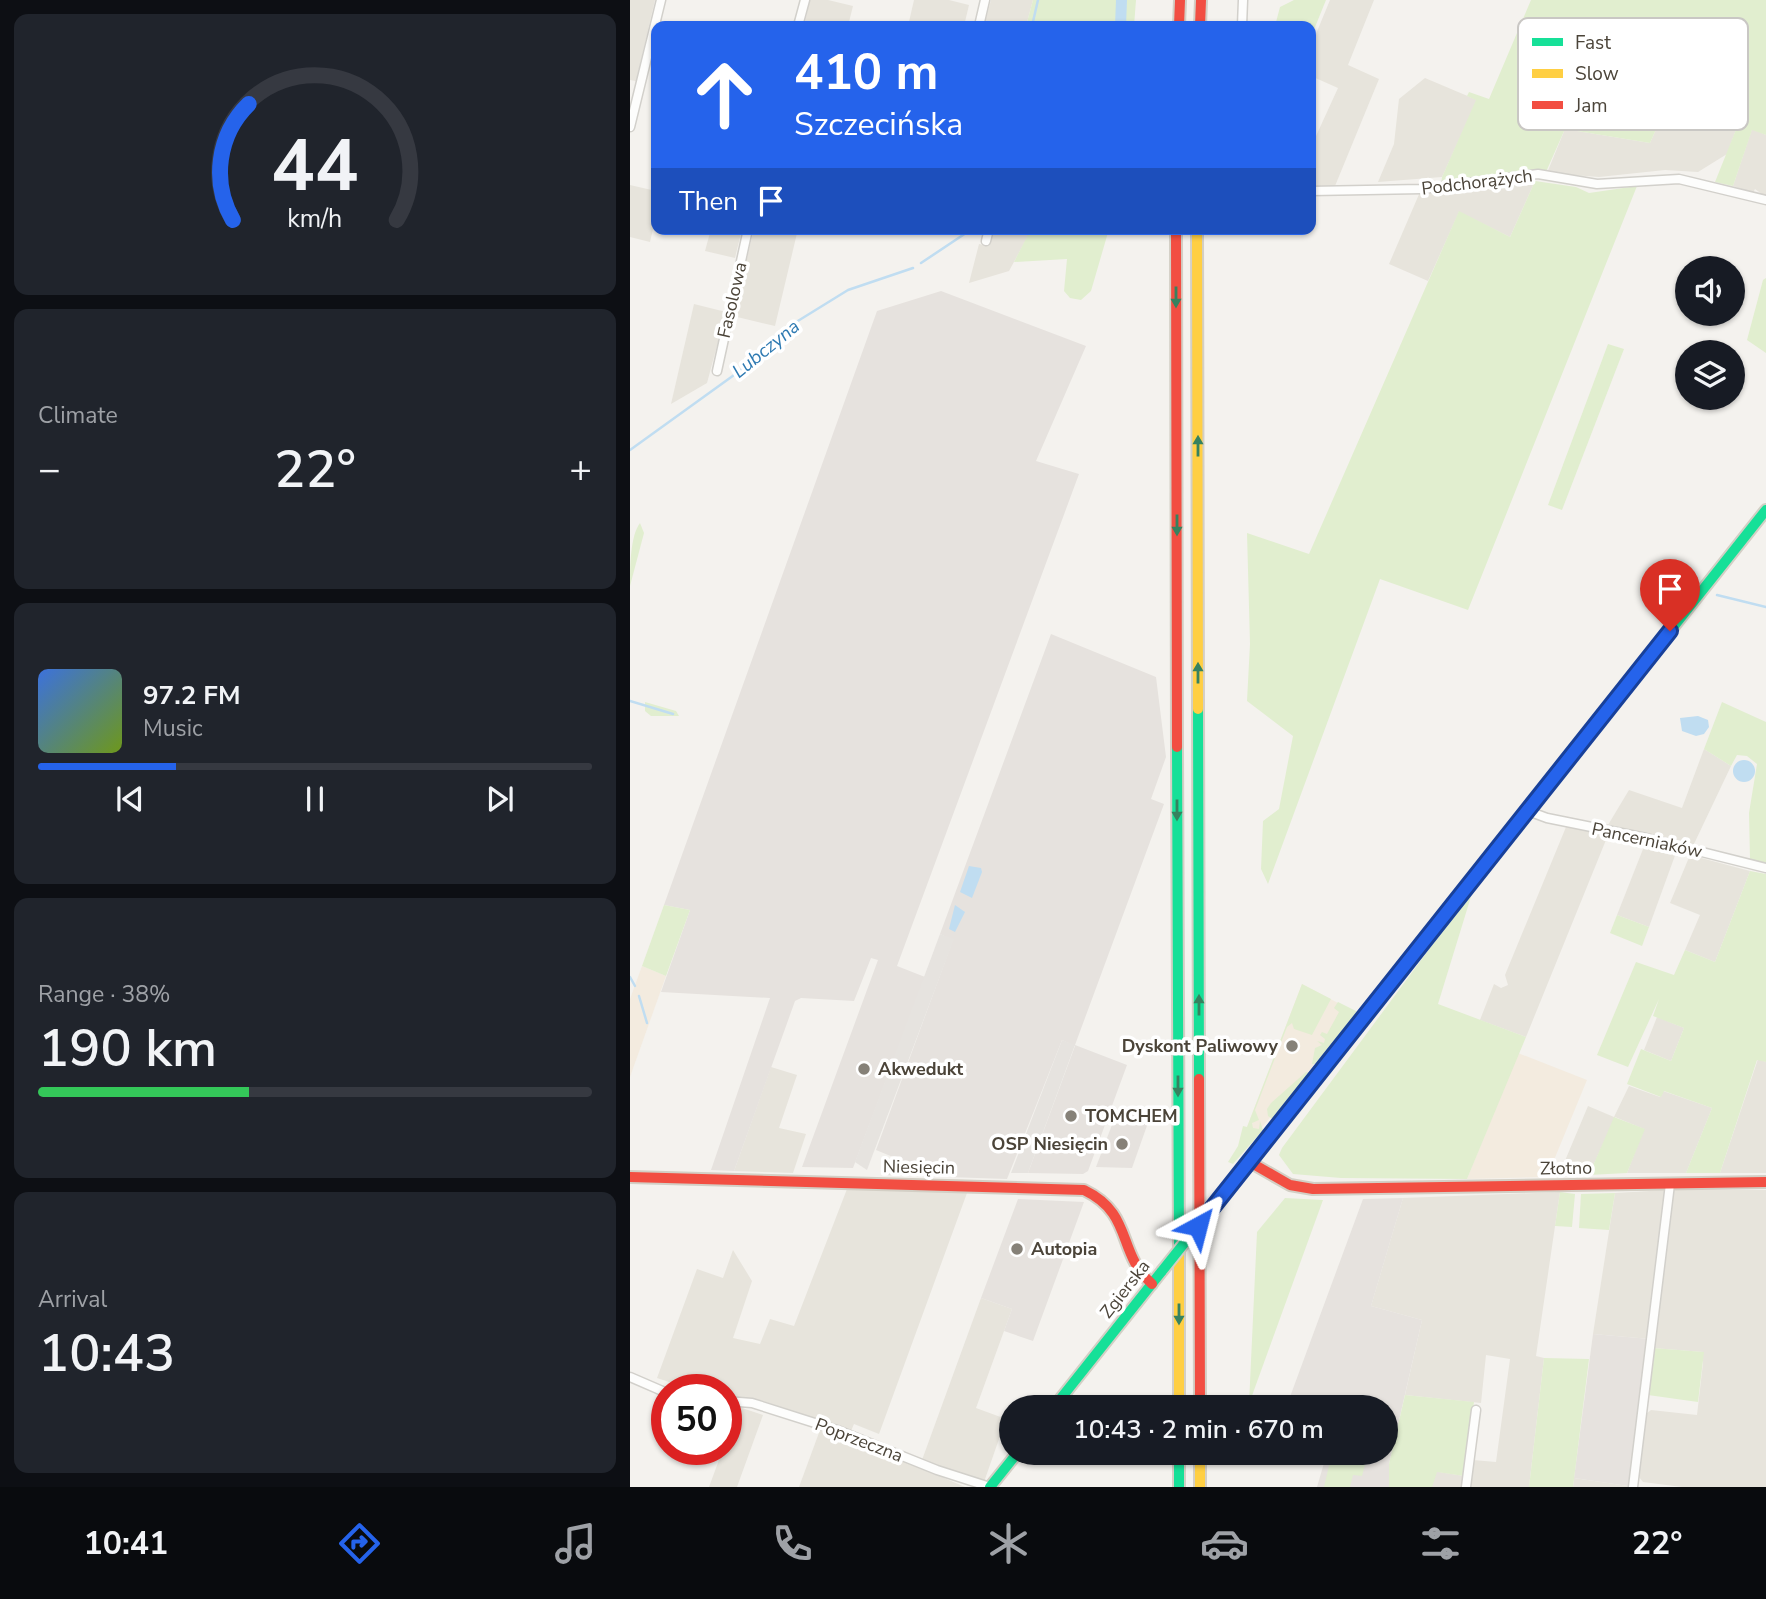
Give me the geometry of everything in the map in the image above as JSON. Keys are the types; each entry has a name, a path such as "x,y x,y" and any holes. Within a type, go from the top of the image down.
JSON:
{"main road":[{"path":"1179,21 1180,0"},
{"path":"1200,21 1201,0"},
{"path":"1176,235 1179,1395"},
{"path":"1197,235 1200,1395"},
{"name":"Zgierska","path":"1063,1395 1766,510"},
{"name":"Złotno","path":"1248,1161 1295,1187 1366,1189 1766,1182"},
{"name":"Niesięcin","path":"630,1177 1084,1190 1101,1198 1114,1210 1124,1229 1135,1270 1152,1283"},
{"path":"990,1487 1008,1465"},
{"path":"1179,1465 1179,1487"},
{"path":"1200,1465 1200,1487"}],"street":[{"path":"656,21 661,0"},
{"path":"800,21 805,0"},
{"path":"980,21 985,0"},
{"path":"1242,21 1243,0"},
{"path":"630,127 651,41"},
{"name":"Podchorążych","path":"1316,191 1422,189 1538,174 1597,184 1679,179 1766,200"},
{"name":"Fasolowa","path":"716,370 747,235"},
{"path":"986,241 988,235"},
{"name":"Pancerniaków","path":"1528,811 1547,818 1646,838 1766,868"},
{"path":"1633,1487 1670,1184"},
{"path":"630,1377 651,1386"},
{"name":"Poprzeczna","path":"742,1403 840,1431 937,1470 990,1487"},
{"path":"1466,1487 1476,1410"}],"shaded area":[{"path":"630,0 655,0 636,81 630,80"},
{"path":"810,0 828,0 853,6 849,21 805,21"},
{"path":"914,0 949,0 969,5 965,21 909,21"},
{"path":"991,0 1033,0 1027,21 985,21"},
{"path":"1330,0 1374,0 1348,65 1379,79 1335,186 1316,186 1316,136 1338,88 1316,78 1316,34"},
{"path":"1425,78 1477,100 1442,177 1378,182 1394,144 1399,99"},
{"path":"1752,129 1766,135 1766,197 1755,189 1753,193 1733,186"},
{"path":"1565,130 1650,143 1656,130 1736,130 1727,154 1698,172 1665,170 1599,177 1547,173"},
{"path":"1531,179 1535,181 1510,237 1459,212 1428,281 1389,264 1420,192"},
{"path":"630,185 651,190 652,235 650,242 630,237"},
{"path":"709,235 741,235 735,258 705,251"},
{"path":"753,235 797,235 775,326 733,316"},
{"path":"992,235 1029,235 1009,271 969,283 979,244 989,246"},
{"path":"941,291 1086,346 1036,461 1079,474 897,966 925,977 853,1168 802,1167 878,960 871,958 854,1001 801,998 795,1001 734,1171 711,1170 770,998 661,992 690,910 664,905 877,311"},
{"path":"694,304 726,312 707,383 671,404"},
{"path":"1051,634 1156,677 1166,757 1151,799 1164,804 1075,1045 1127,1065 1088,1171 1083,1174 1028,1173 1075,1046 1062,1040 1007,1179 887,1175 893,1157 876,1150 953,940 940,934"},
{"path":"1704,749 1731,766 1693,846 1608,825 1629,790 1682,808"},
{"path":"1566,827 1608,835 1526,1037 1480,1020 1494,984 1501,988 1508,985 1505,975"},
{"path":"1645,844 1677,850 1649,927 1617,915"},
{"path":"1690,855 1750,871 1715,962 1685,950 1700,915 1670,903"},
{"path":"940,934 954,939 867,1170 855,1162"},
{"path":"642,966 666,976 630,1077 630,999"},
{"name":"Dyskont Paliwowy","path":"1302,984 1357,1013 1258,1132 1247,1127"},
{"path":"1657,1017 1684,1028 1671,1061 1644,1050"},
{"path":"1062,1040 1075,1045 1028,1173 1011,1173"},
{"path":"1518,1053 1587,1080 1547,1177 1467,1179"},
{"path":"1758,1059 1766,1062 1766,1173 1720,1173"},
{"path":"771,1067 797,1075 779,1128 806,1134 793,1173 734,1171"},
{"path":"1629,1086 1660,1097 1663,1091 1712,1108 1686,1173 1627,1173 1644,1129 1615,1117 1589,1175 1559,1175 1588,1106 1614,1117"},
{"path":"1118,1109 1149,1120 1132,1168 1096,1167"},
{"path":"847,1189 967,1193 879,1434 854,1424 851,1431 760,1400 742,1399 742,1374 658,1374 697,1269 723,1278 733,1250 752,1281 733,1338 760,1344 770,1319 794,1326"},
{"path":"1667,1190 1650,1339 1593,1334 1615,1193"},
{"path":"1672,1190 1766,1190 1766,1487 1682,1487 1643,1482 1639,1477 1646,1414 1651,1410 1697,1415 1703,1363 1703,1352 1653,1348"},
{"path":"1560,1192 1536,1356 1544,1358 1529,1487 1470,1487 1473,1460 1496,1462 1510,1359 1486,1355 1481,1403 1405,1395 1422,1320 1371,1306 1403,1198"},
{"path":"1403,1198 1371,1306 1422,1320 1398,1425 1398,1395 1291,1395 1363,1199"},
{"path":"1018,1199 1084,1202 1033,1341 1004,1331 1012,1309 981,1298"},
{"path":"981,1298 1012,1309 976,1408 999,1416 999,1439 984,1482 922,1460"},
{"path":"1593,1334 1650,1339 1628,1486 1574,1478"},
{"path":"742,1408 763,1415 737,1487 709,1487 717,1465 742,1465"},
{"path":"820,1430 875,1448 965,1487 799,1487"},
{"path":"1323,1465 1389,1465 1389,1487 1317,1487"},
{"path":"1389,1465 1464,1476 1463,1487 1389,1487"},
{"path":"1574,1478 1628,1486 1628,1487 1573,1487"}],"green space":[{"path":"1033,0 1136,0 1134,21 1027,21"},
{"path":"1294,0 1326,0 1316,25 1316,21 1276,21 1280,7"},
{"path":"1531,0 1766,0 1766,135 1752,130 1733,186 1715,182 1736,130 1748,130 1748,18 1523,18"},
{"path":"1518,31 1518,130 1565,130 1546,172 1441,186 1442,177 1476,100 1467,96 1469,92 1489,99"},
{"path":"1571,130 1656,130 1650,143"},
{"path":"1535,181 1576,187 1589,193 1637,186 1468,610 1380,579 1268,884 1261,869 1263,821 1279,809 1293,736 1247,701 1250,644 1247,533 1309,554 1459,211 1510,237"},
{"path":"1028,235 1107,235 1091,291 1081,300 1070,298 1064,291 1067,259 1014,262"},
{"path":"1766,278 1766,353 1747,340 1763,280"},
{"path":"1608,344 1624,349 1562,510 1548,505"},
{"path":"640,523 644,533 630,586 632,544"},
{"path":"645,702 676,711 679,716 651,716 645,711"},
{"path":"1722,702 1766,722 1766,863 1750,859 1749,813 1757,764 1747,756 1737,755 1731,766 1704,749"},
{"path":"1750,871 1766,874 1766,1062 1757,1060 1720,1173 1686,1173 1712,1108 1664,1091 1661,1097 1627,1084 1641,1049 1671,1061 1684,1028 1653,1016 1659,999 1628,1067 1597,1055 1636,962 1674,975 1685,950 1715,962"},
{"path":"1473,890 1438,1004 1526,1037 1467,1179 1341,1178 1293,1174 1279,1155 1282,1148"},
{"path":"664,905 690,910 666,976 642,966"},
{"path":"1617,915 1649,927 1642,946 1610,933"},
{"path":"1302,984 1331,999 1312,1035 1294,1029 1292,1023 1287,1027 1255,1110 1259,1120 1252,1123 1253,1128 1259,1129 1260,1121 1263,1130 1233,1164 1228,1162 1238,1146 1243,1126 1247,1127"},
{"path":"1338,1002 1360,1013 1320,1064 1312,1064 1315,1048 1322,1045 1317,1041 1324,1043 1325,1039 1320,1035 1322,1032 1327,1034 1339,1012 1334,1008"},
{"path":"1306,1072 1312,1073 1311,1076 1274,1120 1268,1116 1267,1109 1271,1103"},
{"path":"1614,1117 1645,1129 1627,1173 1589,1175"},
{"path":"1560,1192 1575,1194 1572,1227 1555,1226"},
{"path":"1615,1193 1609,1230 1579,1228 1581,1194"},
{"path":"1285,1198 1323,1200 1252,1395 1249,1395 1257,1232"},
{"path":"1653,1348 1704,1352 1698,1402 1648,1395"},
{"path":"1544,1358 1589,1359 1573,1487 1529,1487"},
{"path":"1405,1395 1474,1402 1464,1476 1437,1472 1432,1487 1389,1487 1389,1465 1398,1465 1398,1425"},
{"path":"1329,1465 1365,1465 1362,1476 1353,1475 1350,1487 1324,1487"}],"water":[{"path":"1116,0 1127,0 1126,21 1115,21"},
{"path":"1698,716 1708,720 1709,727 1704,734 1696,736 1682,731 1680,718"},
{"path":"1744,760 1752,763 1755,771 1752,779 1744,782 1736,779 1733,771 1736,763"},
{"path":"969,866 981,868 982,872 972,898 960,892"},
{"path":"955,905 965,912 955,932 949,929"}],"waterway":[{"name":"Lubczyna","path":"1033,21 1038,0"},
{"name":"Lubczyna","path":"921,263 963,235"},
{"name":"Lubczyna","path":"630,450 741,370 780,332 848,290 913,268"},
{"path":"1717,595 1766,607"},
{"path":"630,701 673,714"},
{"path":"630,977 635,986"},
{"path":"639,996 647,1023"}],"traffic: fast":[{"path":"1552,780 1766,510"},
{"path":"1198,709 1199,1079"},
{"path":"1177,747 1179,1252"},
{"path":"1162,1271 1217,1202"},
{"path":"1064,1395 1162,1271"},
{"path":"990,1487 1008,1465"},
{"path":"1179,1465 1179,1487"}],"traffic: slow":[{"path":"1197,235 1198,709"},
{"path":"1217,1202 1552,780"},
{"path":"1179,1252 1179,1395"},
{"path":"1200,1465 1200,1487"}],"traffic: jam":[{"path":"1179,21 1180,0"},
{"path":"1200,21 1201,0"},
{"path":"1176,235 1177,747"},
{"path":"1199,1079 1200,1395"},
{"path":"1248,1161 1290,1185 1313,1189 1766,1182"},
{"path":"630,1177 1084,1190 1111,1210 1133,1259 1152,1284"}],"place":[{"name":"Dyskont Paliwowy","path":"1292,1046"},
{"name":"Akwedukt","path":"864,1069"},
{"name":"TOMCHEM","path":"1071,1116"},
{"name":"OSP Niesięcin","path":"1122,1144"},
{"name":"Autopia","path":"1017,1249"}],"route":[{"path":"1198,1226 1670,631"}]}
